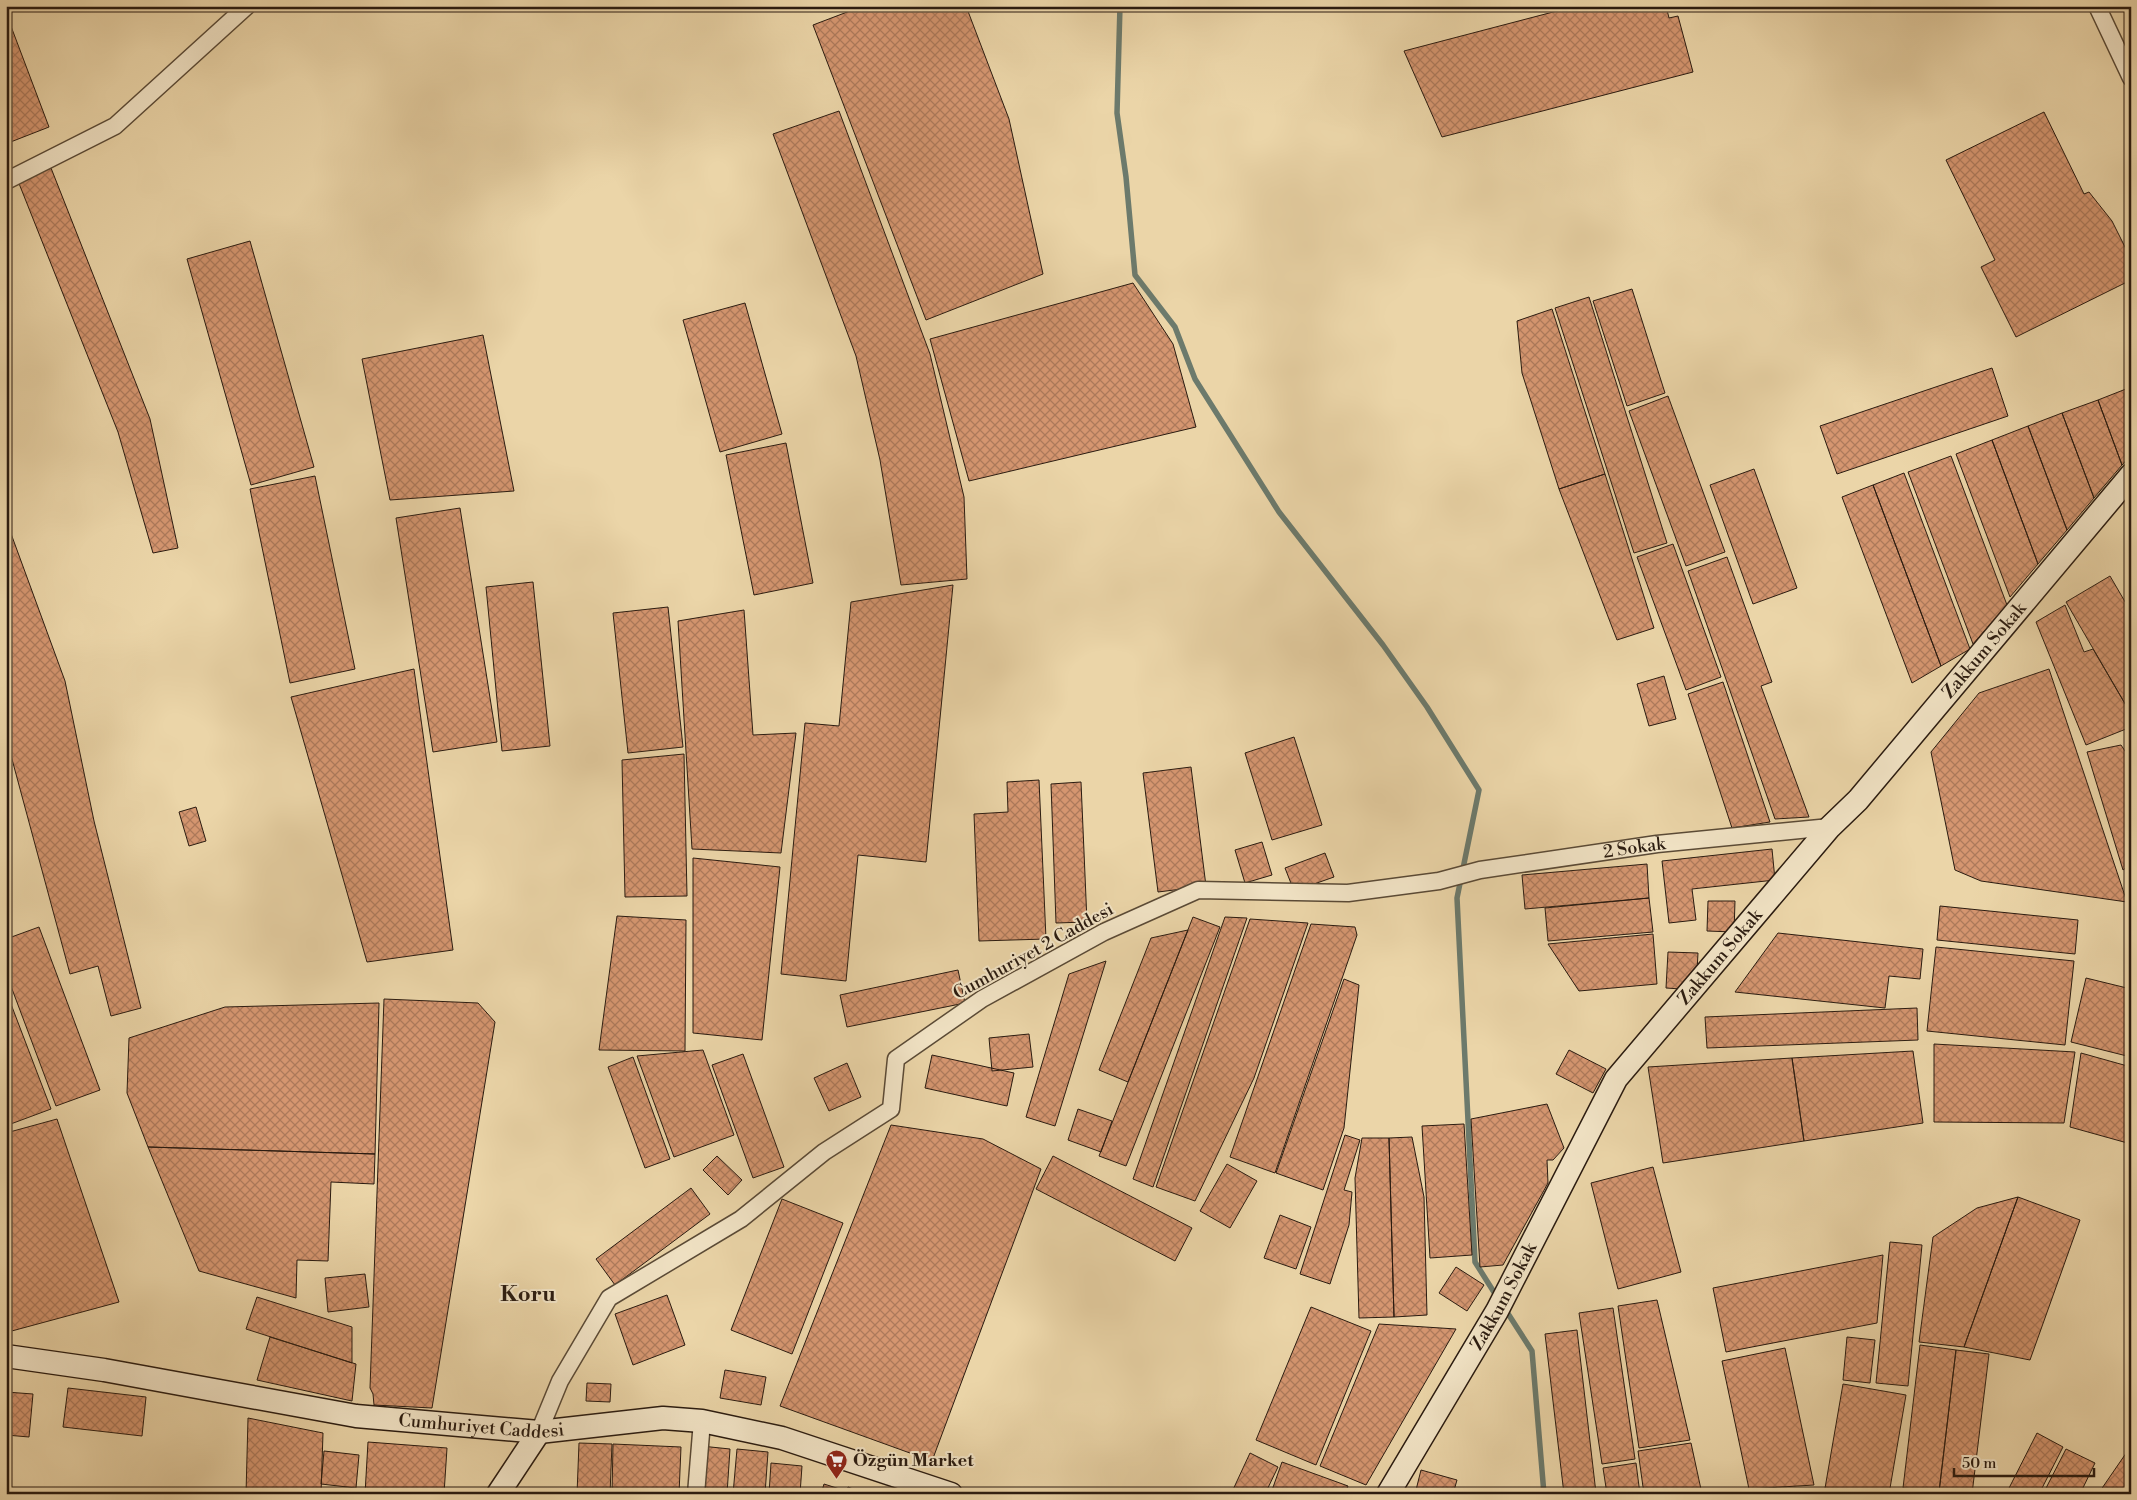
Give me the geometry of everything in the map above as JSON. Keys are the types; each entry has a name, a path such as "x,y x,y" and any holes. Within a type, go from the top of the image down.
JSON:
{"street":[{"path":"6,181 115,126 247,6"},
{"path":"2097,6 2131,78"},
{"name":"Zakkum Sokak","path":"1388,1494 1497,1310 1616,1079 1830,827 1858,800 2131,474"},
{"name":"2 Sokak","path":"1439,881 1480,870 1657,844 1830,827"},
{"name":"Cumhuriyet 2 Caddesi","path":"539,1432 560,1381 609,1298 741,1219 824,1152 892,1109 896,1060 982,999 1104,932 1198,890 1348,893 1439,881"},
{"name":"Cumhuriyet Caddesi","path":"6,1356 104,1370 356,1416 539,1432 664,1418 702,1421 782,1438 950,1494"},
{"path":"696,1494 702,1421"},
{"path":"498,1494 539,1432"}],"building":[{"path":"863,6 966,6 1009,119 1043,274 926,320 813,25"},
{"path":"1576,6 1666,6 1669,18 1678,16 1693,72 1442,137 1404,51"},
{"path":"6,13 49,127 8,143 6,139"},
{"path":"839,111 930,354 964,497 967,579 901,585 880,460 856,356 773,134"},
{"path":"2044,112 2084,194 2089,192 2112,221 2131,259 2131,280 2016,337 1981,267 1995,260 1946,160"},
{"path":"51,168 150,419 178,548 153,553 118,432 18,181"},
{"path":"250,241 314,467 251,485 187,259"},
{"path":"1133,283 1173,344 1196,427 969,481 930,339"},
{"path":"1632,289 1665,393 1627,406 1593,301"},
{"path":"1589,297 1667,543 1634,553 1555,308"},
{"path":"745,303 782,434 720,452 683,320"},
{"path":"1552,309 1605,474 1559,489 1522,373 1517,321"},
{"path":"483,335 514,491 390,500 362,359"},
{"path":"1992,368 2008,416 1837,474 1820,426"},
{"path":"2131,387 2131,455 2122,465 2098,400"},
{"path":"1668,396 1725,552 1686,566 1629,411"},
{"path":"2098,400 2122,465 2094,498 2062,413"},
{"path":"2062,413 2094,498 2067,530 2028,426"},
{"path":"2028,426 2067,530 2038,564 1992,440"},
{"path":"1992,440 2038,564 2010,597 1956,454"},
{"path":"786,443 813,583 754,595 726,455"},
{"path":"1951,456 2007,605 1973,644 1908,472"},
{"path":"1754,469 1797,588 1753,604 1710,485"},
{"path":"1904,473 1970,649 1941,666 1873,485"},
{"path":"1605,474 1654,628 1617,640 1559,489"},
{"path":"315,476 355,669 290,683 250,489"},
{"path":"1873,485 1941,666 1912,683 1842,497"},
{"path":"460,508 497,742 433,752 396,518"},
{"path":"6,520 65,681 94,821 141,1008 111,1016 98,966 70,974 6,737"},
{"path":"1673,544 1721,677 1686,690 1637,557"},
{"path":"1727,557 1772,682 1761,686 1809,817 1775,819 1688,571"},
{"path":"2110,576 2131,612 2131,714 2066,602"},
{"path":"533,582 550,746 502,751 486,587"},
{"path":"953,585 926,862 858,855 846,981 781,974 805,723 839,726 851,602"},
{"path":"2065,605 2084,652 2093,649 2131,714 2131,727 2086,745 2036,622"},
{"path":"668,607 683,747 628,753 613,613"},
{"path":"744,610 753,735 796,733 781,853 692,849 678,621"},
{"path":"414,669 453,950 367,962 291,697"},
{"path":"2049,669 2127,902 1981,881 1955,870 1931,752 1979,693"},
{"path":"1664,676 1676,719 1649,726 1637,684"},
{"path":"1723,682 1770,822 1732,828 1688,694"},
{"path":"1294,737 1322,825 1272,840 1245,753"},
{"path":"2121,745 2131,760 2131,864 2123,870 2087,752"},
{"path":"684,754 687,896 625,897 622,760"},
{"path":"1191,767 1206,886 1158,892 1143,773"},
{"path":"1039,780 1046,939 979,941 974,814 1008,812 1007,782"},
{"path":"1081,782 1087,922 1056,923 1051,784"},
{"path":"196,807 206,841 189,846 179,812"},
{"path":"1262,842 1272,875 1245,883 1235,850"},
{"path":"1772,849 1775,880 1692,889 1696,920 1669,923 1662,861"},
{"path":"1325,853 1334,877 1294,891 1285,868"},
{"path":"693,858 780,867 762,1040 693,1033"},
{"path":"1647,864 1649,898 1525,909 1522,875"},
{"path":"1649,898 1653,932 1548,941 1545,908"},
{"path":"1708,901 1735,901 1734,932 1707,931"},
{"path":"1940,906 2078,920 2075,954 1937,940"},
{"path":"617,916 686,920 685,1051 599,1050"},
{"path":"1193,917 1220,927 1126,1166 1099,1156"},
{"path":"1225,917 1247,918 1153,1187 1133,1179"},
{"path":"1250,919 1308,923 1254,1078 1195,1201 1156,1187"},
{"path":"1311,924 1355,927 1357,935 1275,1173 1230,1157"},
{"path":"39,927 100,1090 56,1106 6,973 6,939"},
{"path":"1188,930 1128,1082 1099,1070 1151,938"},
{"path":"1778,933 1923,949 1920,979 1889,976 1885,1008 1735,992"},
{"path":"1653,934 1657,984 1579,991 1548,944"},
{"path":"1936,947 2074,961 2065,1045 1927,1031"},
{"path":"1668,952 1698,953 1696,990 1666,988"},
{"path":"1106,961 1055,1126 1026,1117 1069,974"},
{"path":"958,970 965,1003 847,1027 840,995"},
{"path":"2086,978 2131,989 2131,1057 2071,1042"},
{"path":"1344,979 1359,985 1344,1128 1323,1190 1276,1173"},
{"path":"6,991 51,1109 8,1125 6,1119"},
{"path":"384,999 478,1003 495,1022 432,1408 374,1405 373,1394 370,1388"},
{"path":"379,1003 375,1154 148,1147 127,1093 129,1038 225,1007"},
{"path":"1917,1008 1918,1040 1707,1048 1705,1017"},
{"path":"1029,1034 1033,1067 992,1071 989,1038"},
{"path":"1934,1044 2075,1052 2064,1123 1934,1122"},
{"path":"703,1050 734,1135 674,1157 637,1056"},
{"path":"1569,1050 1606,1069 1593,1093 1556,1074"},
{"path":"1913,1051 1923,1123 1804,1141 1792,1058"},
{"path":"2081,1053 2131,1067 2131,1144 2070,1127"},
{"path":"743,1054 784,1167 753,1178 712,1065"},
{"path":"932,1055 1014,1073 1007,1106 925,1088"},
{"path":"633,1057 670,1159 645,1168 608,1067"},
{"path":"1792,1058 1804,1141 1663,1163 1648,1067"},
{"path":"847,1063 861,1097 829,1111 814,1078"},
{"path":"1547,1104 1564,1148 1553,1160 1547,1160 1548,1183 1503,1265 1480,1267 1471,1119"},
{"path":"1078,1109 1112,1121 1101,1152 1068,1140"},
{"path":"57,1119 119,1302 8,1332 6,1326 6,1133"},
{"path":"1464,1124 1472,1255 1430,1258 1422,1126"},
{"path":"891,1125 983,1139 1041,1169 932,1461 780,1406"},
{"path":"1345,1135 1360,1140 1344,1190 1352,1192 1349,1225 1330,1284 1300,1274"},
{"path":"1412,1137 1424,1197 1427,1315 1394,1317 1389,1138"},
{"path":"1362,1138 1389,1138 1394,1317 1359,1318 1355,1178"},
{"path":"148,1147 375,1154 374,1184 331,1182 328,1261 297,1260 296,1298 199,1271"},
{"path":"717,1156 742,1180 728,1195 703,1170"},
{"path":"1053,1156 1192,1228 1175,1261 1036,1189"},
{"path":"1227,1164 1257,1181 1230,1228 1200,1211"},
{"path":"1653,1167 1681,1272 1618,1289 1591,1183"},
{"path":"691,1188 710,1214 615,1285 596,1259"},
{"path":"2018,1197 1964,1347 1919,1342 1933,1237 1977,1208"},
{"path":"2018,1197 2080,1220 2030,1360 1964,1347"},
{"path":"782,1199 843,1223 792,1354 731,1330"},
{"path":"1280,1215 1311,1227 1296,1269 1264,1258"},
{"path":"1890,1242 1922,1245 1908,1386 1876,1383"},
{"path":"1883,1255 1877,1323 1726,1352 1713,1288"},
{"path":"1456,1267 1484,1285 1467,1311 1439,1293"},
{"path":"365,1274 369,1307 328,1312 325,1278"},
{"path":"667,1295 685,1345 633,1365 615,1314"},
{"path":"257,1297 352,1327 352,1363 246,1329"},
{"path":"1657,1300 1690,1440 1639,1448 1618,1306"},
{"path":"1311,1307 1371,1331 1316,1465 1256,1440"},
{"path":"1613,1308 1635,1459 1602,1464 1579,1313"},
{"path":"1379,1324 1456,1329 1366,1485 1320,1466"},
{"path":"1577,1330 1596,1493 1564,1494 1545,1334"},
{"path":"270,1337 356,1364 352,1401 257,1380"},
{"path":"1847,1337 1875,1340 1870,1383 1843,1380"},
{"path":"1920,1345 1956,1350 1939,1492 1903,1488"},
{"path":"1785,1348 1814,1485 1749,1489 1722,1361"},
{"path":"1956,1350 1989,1354 1972,1494 1939,1492"},
{"path":"725,1370 766,1377 761,1405 720,1398"},
{"path":"587,1383 611,1384 610,1402 586,1401"},
{"path":"1843,1384 1906,1395 1889,1494 1824,1494"},
{"path":"68,1388 146,1397 142,1436 63,1427"},
{"path":"6,1392 33,1394 29,1437 6,1435"},
{"path":"248,1418 323,1433 321,1494 246,1494"},
{"path":"2037,1433 2063,1447 2039,1494 2006,1494"},
{"path":"368,1442 447,1448 444,1494 365,1494"},
{"path":"579,1443 612,1444 610,1494 577,1494"},
{"path":"1691,1443 1702,1494 1644,1494 1638,1451"},
{"path":"613,1444 681,1447 679,1494 612,1494"},
{"path":"701,1446 730,1449 727,1494 697,1494"},
{"path":"2131,1446 2131,1494 2098,1494"},
{"path":"737,1449 768,1452 765,1494 733,1494"},
{"path":"2066,1449 2095,1463 2080,1494 2043,1494"},
{"path":"324,1451 359,1455 356,1488 321,1484"},
{"path":"1250,1453 1278,1467 1265,1494 1231,1494"},
{"path":"1282,1462 1348,1486 1345,1494 1271,1493"},
{"path":"771,1463 802,1466 800,1494 769,1494"},
{"path":"1636,1463 1640,1494 1607,1494 1603,1468"},
{"path":"1421,1470 1457,1480 1453,1494 1415,1494"},
{"path":"824,1484 846,1491 845,1494 821,1494"},
{"path":"848,1487 866,1494 846,1494"}],"waterway":[{"path":"1120,6 1117,113 1126,177 1135,275 1175,327 1195,379 1279,512 1383,645 1427,707 1479,790 1457,898 1475,1262 1497,1297"},
{"path":"1505,1309 1532,1351 1544,1494"}],"place":[{"name":"Özgün Market","path":"837,1479"}],"district":[{"name":"Koru","path":"528,1293"}]}
